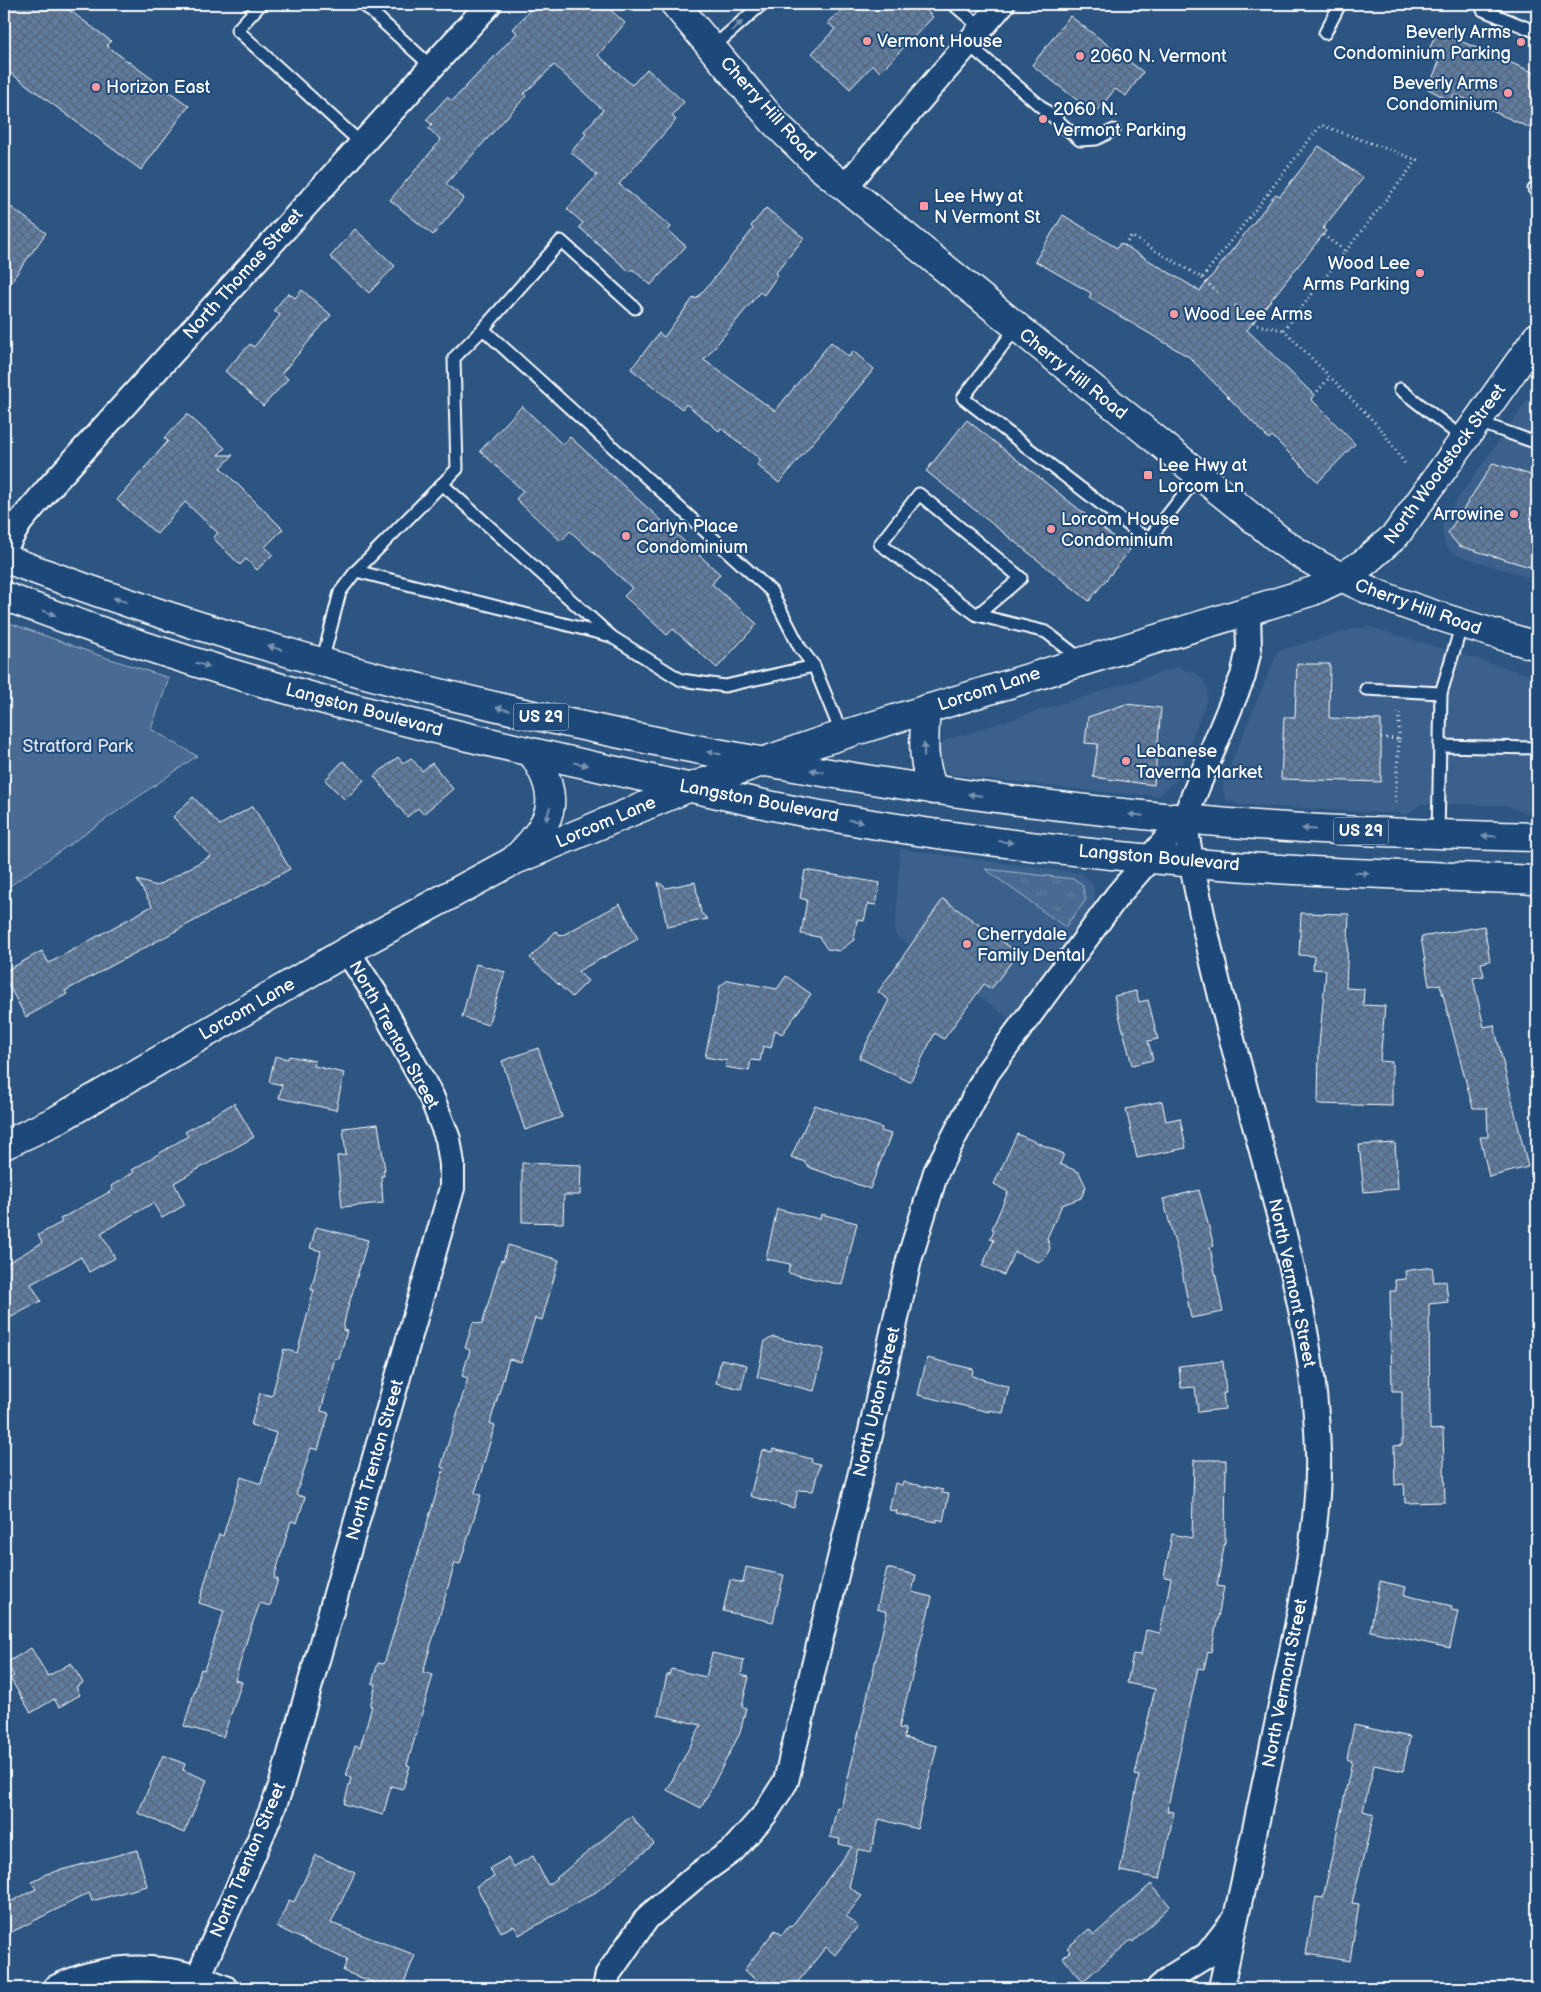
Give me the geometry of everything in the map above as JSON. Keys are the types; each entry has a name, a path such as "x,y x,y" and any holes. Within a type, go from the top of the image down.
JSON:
{"main road":[{"name":"Cherry Hill Road","path":"675,4 774,122 844,188 1282,542 1340,578 1388,599 1462,624 1537,646"},
{"name":"North Woodstock Street","path":"1340,578 1376,554 1396,535 1537,338"},
{"name":"Langston Boulevard","path":"4,558 151,610 322,662 499,708 762,762 934,790 1184,820 1299,828 1537,837"},
{"name":"Lorcom Lane","path":"4,1145 55,1121 347,950 513,861 688,788 762,762 1082,660 1313,591 1340,578"},
{"name":"Langston Boulevard","path":"4,596 128,641 313,697 532,753 780,808 890,826 1191,863 1335,872 1537,880"},
{"path":"313,697 322,662"},
{"path":"926,709 923,754 926,772 934,790"},
{"path":"513,861 532,843 545,826 550,811 551,793 544,772 532,753"}],"street":[{"name":"North Thomas Street","path":"4,549 20,522 47,490 489,4"},
{"path":"844,188 1002,4"},
{"path":"1184,820 1244,676 1249,649 1248,611"},
{"name":"North Upton Street","path":"605,1988 608,1974 647,1918 695,1877 733,1850 765,1814 786,1781 871,1431 909,1260 936,1172 987,1073 1117,896 1184,820"},
{"name":"North Vermont Street","path":"1184,820 1198,903 1289,1252 1310,1349 1318,1453 1314,1518 1301,1604 1220,1988"},
{"name":"North Trenton Street","path":"199,1976 219,1925 268,1821 281,1786 452,1188 452,1164 448,1139 432,1098 376,995 347,950"},
{"path":"1159,1988 1173,1976 1207,1955 1236,1919"},
{"path":"55,1988 78,1978 103,1971 143,1967 199,1976 224,1988"}],"lane":[{"path":"261,4 237,30 362,144"},
{"path":"363,4 432,67"},
{"path":"712,48 762,4"},
{"path":"953,4 975,36 1080,140 1096,139 1114,130"},
{"path":"1325,33 1340,4"},
{"path":"1483,10 1537,32"},
{"path":"322,662 340,592 356,571 457,469 454,358 484,329 561,241 635,308"},
{"path":"1016,328 963,398 1148,540 1199,475"},
{"path":"484,329 771,591 800,648 814,666 842,736"},
{"path":"1400,389 1471,431 1537,443"},
{"path":"442,484 612,637 681,680 725,686 814,666"},
{"path":"977,615 1021,578 919,494 880,544 977,615 1046,632 1082,660"},
{"path":"356,571 612,637"},
{"path":"1438,834 1441,693 1462,624"},
{"path":"1366,689 1441,693"},
{"path":"1440,746 1537,748"}],"path":[{"path":"1202,278 1321,125 1417,160 1284,330"},
{"path":"1268,194 1272,198"},
{"path":"1125,246 1131,236 1202,278 1219,294"},
{"path":"1323,236 1345,251"},
{"path":"1235,305 1256,325 1284,330 1381,429 1405,464"},
{"path":"1314,395 1330,377"},
{"path":"1392,710 1400,710 1395,807"},
{"path":"1381,738 1399,739"}],"shaded area":[{"path":"1537,387 1537,580 1454,554 1445,545 1442,527 1445,517"},
{"path":"1370,627 1537,677 1537,817 1504,805 1421,804 1408,814 1402,814 1240,805 1227,800 1224,796 1223,782 1278,651 1355,628"},
{"path":"1178,667 1196,673 1204,681 1208,690 1207,699 1176,780 1158,796 1103,792 954,775 945,772 937,765 937,749 946,740"},
{"path":"900,849 1078,873 1082,874 1092,884 1095,899 1091,909 1010,1019 895,935"}],"green space":[{"name":"Stratford Park","path":"4,621 169,678 151,729 197,756 4,890"},
{"path":"985,869 1074,879 1082,884 1086,900 1065,927"}],"building":[{"name":"Horizon East","path":"4,4 61,4 111,41 107,46 189,106 141,170 4,68"},
{"path":"535,4 604,4 625,23 598,55 632,85 647,69 684,102 672,116 676,120 619,184 671,227 668,231 686,246 651,285 632,269 630,272 579,227 583,223 567,209 597,175 571,152 586,134 584,131 603,110 554,65 524,94 526,96 446,184 464,198 433,235 390,200 441,140 428,128 432,124 426,120 447,97 452,101 517,33 513,29"},
{"name":"Vermont House","path":"847,4 920,4 933,17 880,72 873,65 850,89 812,53 835,29 828,23"},
{"name":"2060 N. Vermont","path":"1070,16 1143,72 1126,96 1115,89 1095,114 1032,65"},
{"path":"1440,25 1461,35 1458,40 1537,74 1537,131 1454,94 1451,101 1428,89 1439,62 1426,56"},
{"name":"Wood Lee Arms","path":"1319,146 1363,178 1323,228 1326,231 1247,330 1314,395 1311,399 1355,444 1318,482 1272,436 1269,439 1189,357 1089,298 1091,293 1035,261 1063,215 1117,248 1120,243 1200,291 1276,194 1280,196"},
{"path":"4,202 46,233 4,291"},
{"path":"766,208 804,238 775,274 778,275 764,295 760,292 704,360 775,411 831,342 849,357 853,351 874,369 779,483 757,465 761,460 721,428 719,431 686,404 682,409 631,369 659,333 664,337 694,297 696,299 712,281 753,229 751,226"},
{"path":"355,229 395,266 369,293 330,257"},
{"path":"302,290 331,315 282,373 288,379 263,406 225,371 250,344 254,347 280,315 274,310 288,293 295,298"},
{"name":"Carlyn Place Condominium","path":"522,406 563,445 570,437 720,574 712,584 757,624 717,668 673,629 667,635 624,596 632,588 570,531 561,541 516,499 523,491 480,451"},
{"path":"187,414 225,448 218,455 233,455 221,468 283,529 265,547 273,554 257,570 246,559 240,565 213,538 218,533 185,502 157,534 117,500 168,441 164,438"},
{"name":"Lorcom House Condominium","path":"967,420 1130,550 1089,601 926,471"},
{"name":"Arrowine","path":"1493,463 1537,477 1537,569 1459,546 1448,533"},
{"path":"1297,664 1330,664 1329,718 1381,720 1381,782 1281,779 1284,717 1295,717"},
{"name":"Lebanese Taverna Market","path":"1126,704 1161,708 1154,785 1093,777 1098,744 1085,743 1088,717"},
{"path":"398,757 403,763 411,758 422,771 432,763 453,789 423,814 418,808 407,817 374,776"},
{"path":"343,761 364,780 345,800 325,780"},
{"path":"193,797 220,825 253,806 290,869 65,991 67,994 26,1017 4,977 4,972 42,951 49,963 152,906 137,880 157,886 211,856 173,817"},
{"path":"805,870 880,883 876,905 868,904 864,921 857,920 854,940 839,951 827,949 819,937 801,934 807,900 800,898"},
{"path":"658,882 666,888 695,882 701,913 708,919 667,927"},
{"path":"943,899 1018,953 991,989 984,984 944,1039 935,1033 910,1082 859,1058 889,1000 878,992"},
{"path":"620,904 638,939 578,971 588,981 572,997 530,958 556,931 561,936"},
{"path":"1301,913 1349,914 1346,988 1364,989 1363,1005 1385,1006 1380,1061 1392,1062 1392,1106 1318,1104 1319,1045 1326,970 1313,969 1314,956 1299,955"},
{"path":"1484,926 1490,961 1481,963 1484,976 1473,978 1484,1027 1494,1025 1528,1167 1489,1177 1480,1137 1488,1137 1487,1108 1473,1108 1440,984 1429,986 1421,937"},
{"path":"476,964 505,972 488,1025 462,1017"},
{"path":"786,976 811,994 782,1034 775,1030 771,1048 763,1046 760,1061 751,1060 749,1071 725,1067 727,1061 705,1057 720,986 728,980 777,989"},
{"path":"1136,991 1139,1002 1148,1000 1158,1039 1148,1041 1153,1060 1132,1065 1114,996"},
{"path":"538,1048 562,1117 525,1130 502,1061"},
{"path":"275,1056 288,1059 289,1056 315,1061 314,1066 344,1073 336,1110 279,1098 282,1085 269,1082"},
{"path":"1162,1101 1166,1121 1180,1118 1186,1148 1137,1158 1126,1109"},
{"path":"234,1103 254,1137 174,1183 185,1205 162,1218 153,1203 101,1233 115,1258 89,1272 81,1257 31,1284 41,1301 4,1321 4,1265 42,1243 38,1235 62,1222 60,1219 113,1190 111,1186 134,1172 132,1170 188,1136 185,1132"},
{"path":"815,1105 882,1128 881,1131 891,1134 870,1189 811,1168 805,1162 791,1157"},
{"path":"378,1124 385,1170 383,1170 384,1176 381,1176 383,1203 342,1207 337,1156 346,1155 343,1128"},
{"path":"1017,1134 1064,1154 1060,1164 1079,1172 1086,1187 1081,1198 1062,1205 1047,1238 1050,1248 1046,1257 1038,1262 1015,1252 1004,1275 982,1266 994,1240 990,1239 994,1230 992,1229 1008,1192 994,1184"},
{"path":"1395,1143 1398,1189 1364,1192 1359,1145"},
{"path":"522,1163 581,1165 580,1195 564,1195 563,1223 522,1222"},
{"path":"1199,1190 1214,1246 1210,1247 1223,1312 1191,1318 1180,1261 1163,1199"},
{"path":"777,1209 820,1219 821,1214 857,1223 842,1285 788,1273 790,1264 766,1259"},
{"path":"316,1227 368,1240 346,1314 343,1330 347,1331 339,1359 335,1358 321,1411 329,1413 318,1450 311,1448 296,1495 305,1497 297,1523 291,1521 274,1578 278,1579 270,1606 260,1603 249,1633 235,1680 242,1682 223,1737 184,1726 201,1669 204,1670 224,1611 199,1603 219,1534 223,1536 241,1477 261,1484 276,1433 251,1425 260,1393 272,1396 284,1349 297,1353 314,1290 311,1290 321,1251 310,1248"},
{"path":"508,1245 559,1260 542,1320 535,1318 521,1362 509,1359 490,1423 495,1425 475,1493 481,1495 460,1564 455,1563 423,1672 433,1675 407,1765 410,1766 403,1789 391,1786 383,1815 344,1804 351,1778 346,1776 355,1745 360,1747 372,1706 370,1706 376,1684 372,1683 378,1663 384,1664 444,1468 441,1467 468,1378 462,1376 470,1350 465,1348 473,1322 482,1324 501,1260 503,1261"},
{"path":"1432,1267 1434,1282 1446,1281 1448,1302 1429,1304 1430,1430 1443,1429 1445,1502 1405,1503 1404,1484 1395,1485 1394,1446 1402,1445 1402,1391 1392,1391 1390,1291 1396,1291 1395,1280 1406,1279 1405,1271"},
{"path":"774,1337 824,1349 814,1391 757,1377 765,1341"},
{"path":"927,1358 973,1369 972,1376 1009,1387 1003,1413 989,1410 989,1412 918,1395"},
{"path":"721,1359 747,1365 741,1389 716,1383"},
{"path":"1223,1361 1226,1393 1223,1393 1225,1409 1198,1412 1195,1387 1181,1388 1179,1366"},
{"path":"773,1449 812,1459 811,1462 820,1464 813,1491 798,1490 794,1508 750,1496 762,1450 772,1452"},
{"path":"1194,1460 1226,1460 1225,1541 1217,1586 1224,1587 1211,1652 1208,1651 1204,1669 1198,1668 1167,1811 1174,1812 1160,1879 1120,1871 1139,1776 1135,1775 1155,1689 1127,1683 1133,1654 1141,1655 1146,1630 1160,1633 1171,1578 1164,1577 1172,1534 1192,1538"},
{"path":"903,1482 943,1490 942,1493 949,1494 943,1521 937,1519 937,1522 896,1514 897,1511 889,1510 895,1483 902,1485"},
{"path":"746,1567 784,1575 773,1622 723,1611 730,1580 743,1583"},
{"path":"887,1568 916,1575 912,1592 932,1597 899,1728 905,1729 904,1738 937,1746 917,1829 879,1819 871,1852 858,1849 849,1887 862,1896 846,1916 858,1926 835,1955 826,1947 793,1988 767,1988 744,1970 775,1930 782,1935 789,1926 791,1927 852,1847 839,1844 840,1839 830,1837 837,1807 841,1808 887,1612 877,1609"},
{"path":"1380,1581 1406,1587 1404,1595 1452,1606 1451,1610 1458,1611 1450,1648 1370,1631"},
{"path":"31,1648 48,1676 71,1663 83,1683 76,1687 80,1695 59,1707 54,1699 31,1713 10,1678 14,1676 6,1663"},
{"path":"712,1653 744,1660 741,1675 749,1677 742,1706 746,1708 740,1733 701,1808 667,1790 701,1725 658,1715 667,1675 669,1675 671,1669 706,1677"},
{"path":"1354,1725 1410,1737 1403,1771 1374,1765 1363,1811 1374,1814 1352,1903 1359,1904 1350,1961 1306,1954 1316,1897 1323,1898 1352,1761 1347,1759"},
{"path":"163,1755 185,1764 183,1770 207,1780 184,1833 138,1813"},
{"path":"631,1816 654,1844 596,1892 519,1935 514,1926 501,1932 476,1886 494,1877 490,1868 508,1858 513,1867 533,1856 548,1885"},
{"path":"137,1850 147,1886 92,1901 89,1893 4,1936 4,1905 36,1889 32,1882 46,1874"},
{"path":"316,1855 355,1873 331,1923 415,1955 402,1988 369,1988 373,1982 343,1971 347,1960 277,1927 289,1900 294,1902"},
{"path":"1151,1884 1170,1906 1133,1942 1131,1940 1083,1981 1063,1958 1070,1951 1067,1948 1089,1929 1094,1935"}],"place":[{"name":"Vermont House","path":"867,41"},
{"name":"Beverly Arms Condominium Parking","path":"1521,42"},
{"name":"2060 N. Vermont","path":"1080,56"},
{"name":"Horizon East","path":"96,87"},
{"name":"Beverly Arms Condominium","path":"1508,93"},
{"name":"2060 N. Vermont Parking","path":"1043,119"},
{"name":"Lee Hwy at N Vermont St","path":"924,206"},
{"name":"Wood Lee Arms Parking","path":"1420,273"},
{"name":"Wood Lee Arms","path":"1174,314"},
{"name":"Lee Hwy at Lorcom Ln","path":"1148,475"},
{"name":"Arrowine","path":"1514,514"},
{"name":"Lorcom House Condominium","path":"1051,529"},
{"name":"Carlyn Place Condominium","path":"626,536"},
{"name":"Lebanese Taverna Market","path":"1126,761"},
{"name":"Cherrydale Family Dental","path":"967,944"}]}
